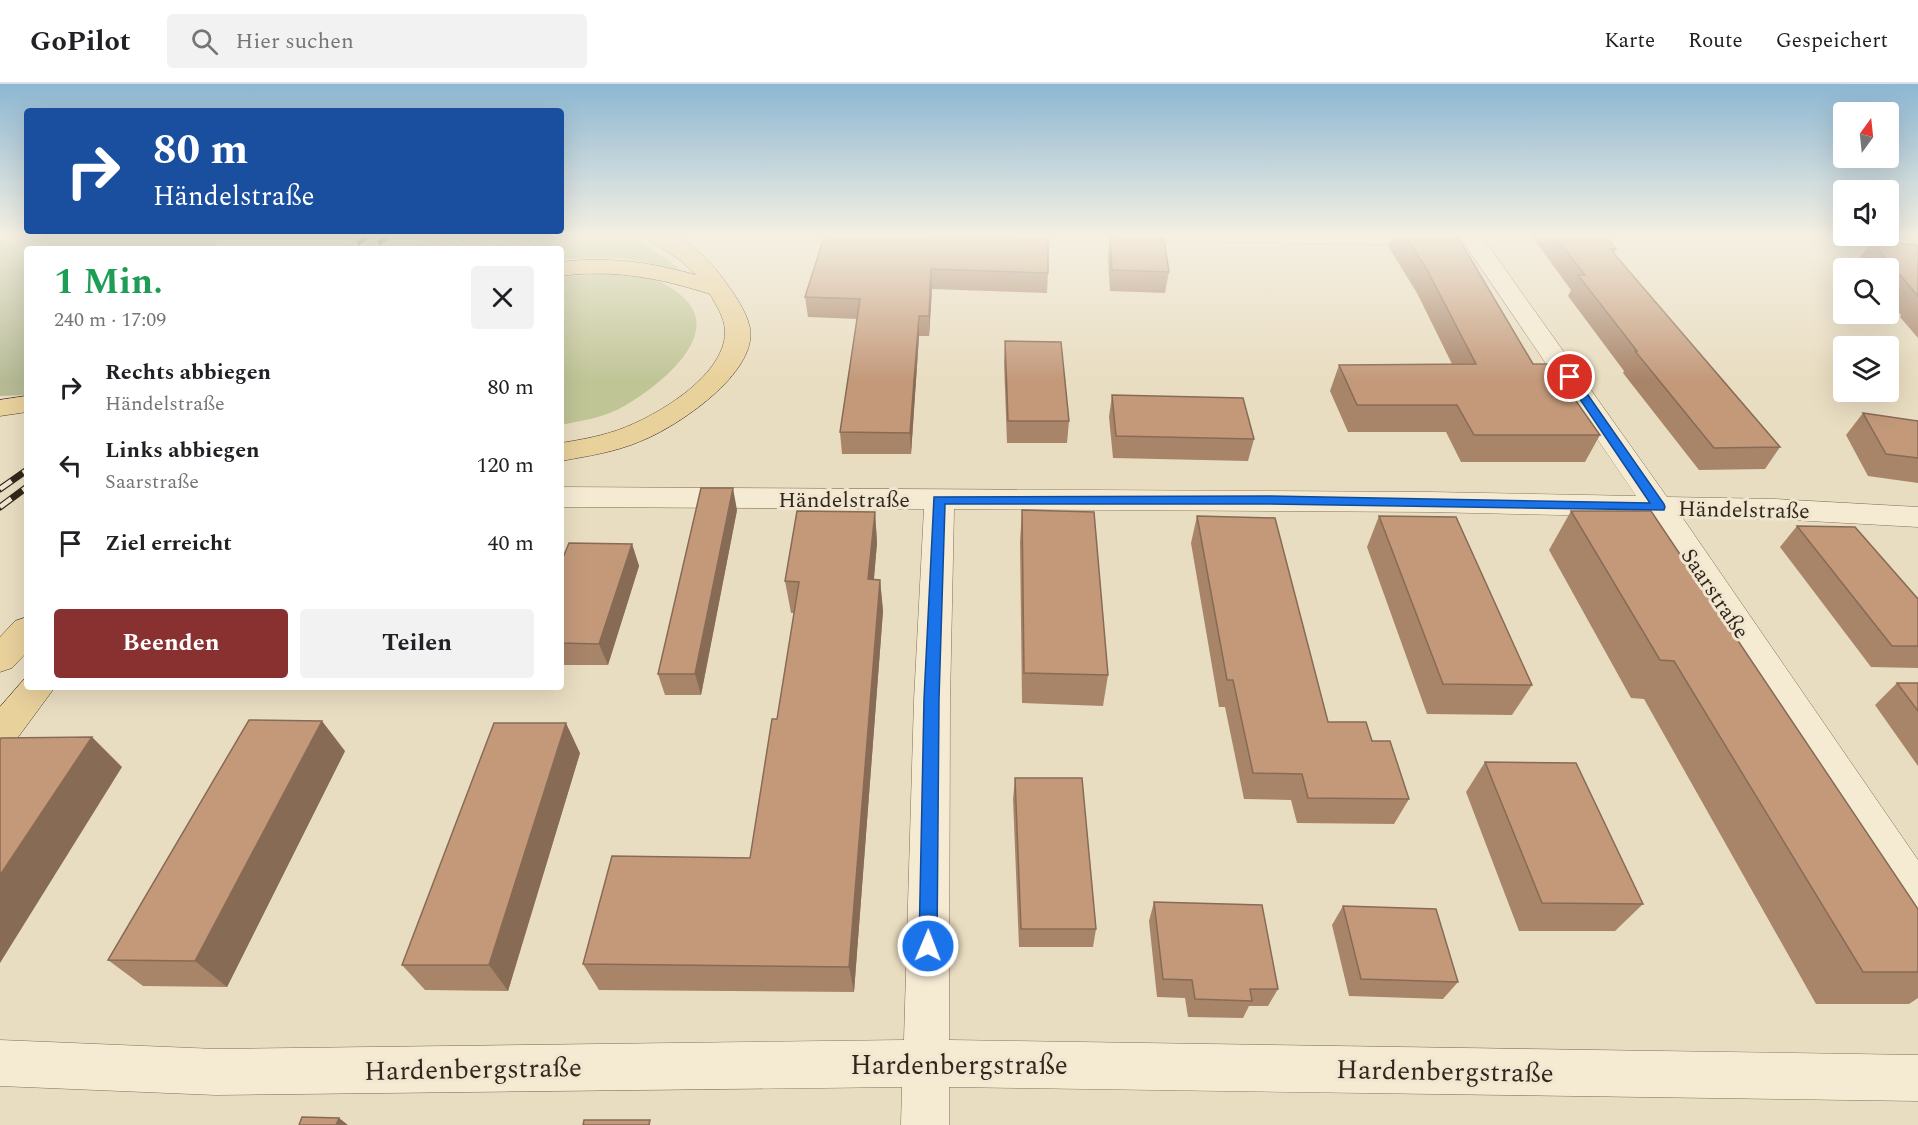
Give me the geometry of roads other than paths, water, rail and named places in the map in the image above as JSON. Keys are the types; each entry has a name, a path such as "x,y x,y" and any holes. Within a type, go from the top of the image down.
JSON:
{"main road":[{"path":"696,283 717,289"},
{"path":"564,451 597,445 640,432 671,415 702,392 726,368 739,333 731,309 712,283"},
{"path":"0,408 24,404"},
{"path":"0,423 24,424"},
{"path":"0,659 24,633"},
{"path":"0,734 35,690"}],"street":[{"name":"Saarstraße","path":"1505,283 1659,507 1918,895"},
{"name":"Händelstraße","path":"564,497 1267,500 1775,509 1918,517"},
{"path":"925,1125 932,706 939,500"},
{"name":"Hardenbergstraße","path":"0,1063 216,1072 926,1063 1918,1078"}],"railway":[{"path":"0,489 24,472"},
{"path":"0,507 24,489"}]}
